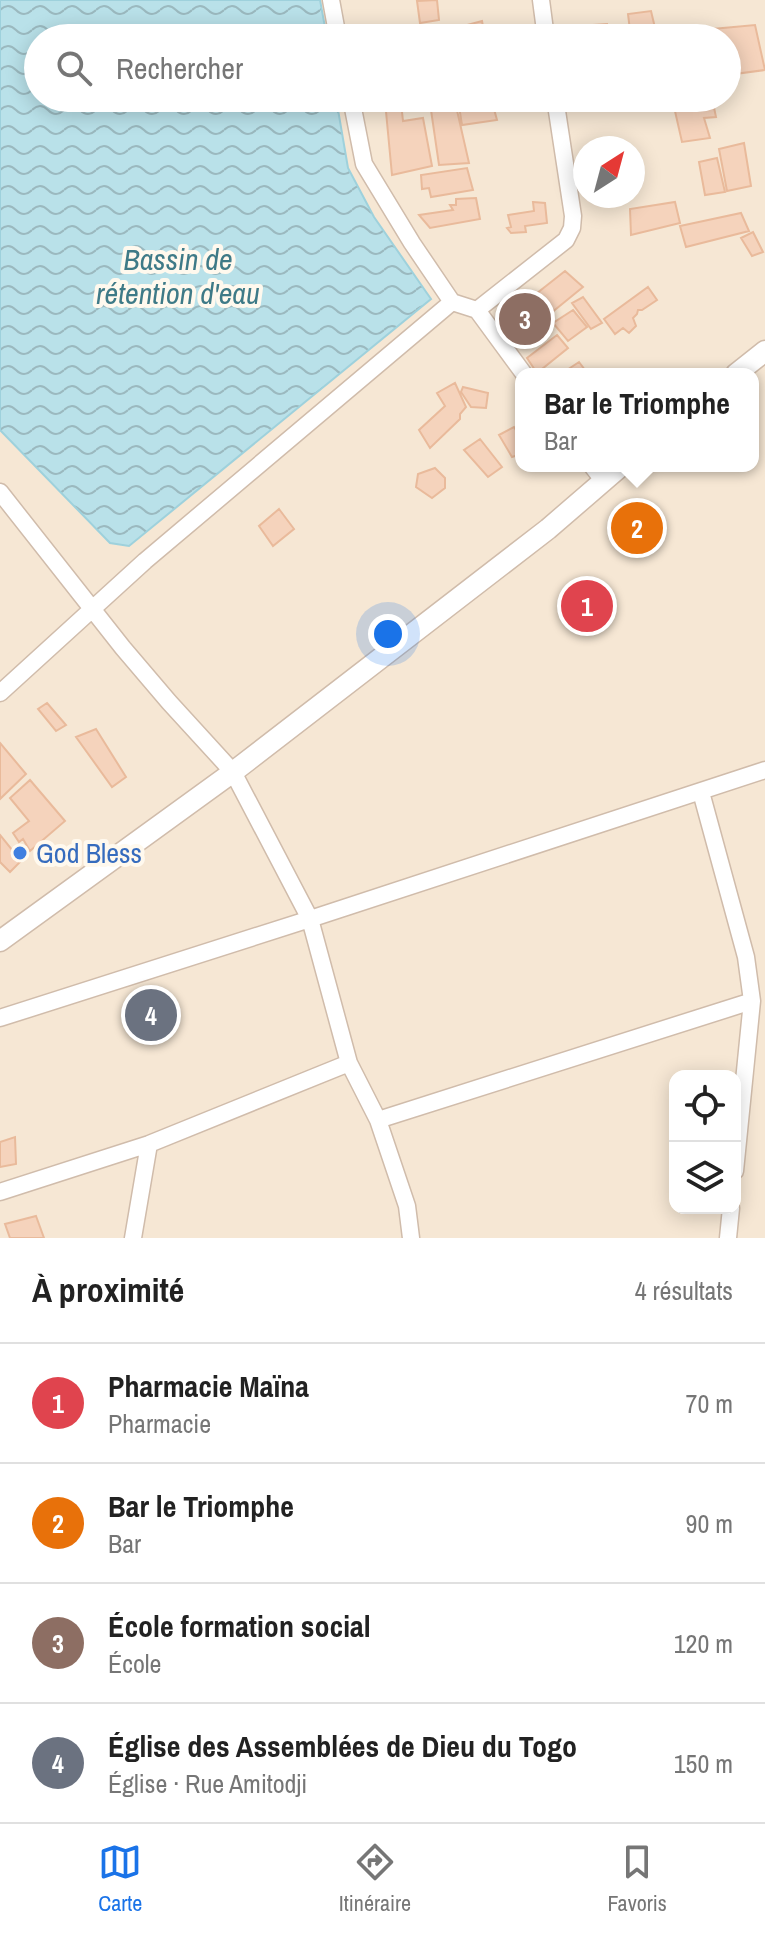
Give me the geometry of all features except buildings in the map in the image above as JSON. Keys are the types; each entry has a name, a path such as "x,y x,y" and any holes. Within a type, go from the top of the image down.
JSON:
{"street":[{"path":"331,0 335,24"},
{"path":"541,0 544,24"},
{"path":"354,112 364,164 412,243 452,302 477,310 520,368"},
{"path":"477,310 566,240 572,228 573,216 557,112"},
{"path":"0,693 145,561 452,302"},
{"path":"744,368 765,351"},
{"path":"0,941 233,772 548,529 598,473"},
{"path":"0,492 91,609 233,772 310,919 349,1063 378,1120 407,1206 411,1238"},
{"path":"0,1018 765,770"},
{"path":"701,792 746,957 752,1001 738,1142"},
{"path":"378,1120 752,1001"},
{"path":"0,1192 149,1144 349,1063"},
{"path":"133,1238 149,1144"},
{"path":"728,1238 730,1214"}],"shaded area":[{"path":"0,0 765,0 765,1238 0,1238"}],"water":[{"name":"Bassin de rétention d'eau","path":"0,0 320,0 324,24 24,24 24,112 338,112 348,168 374,217 431,299 129,546 110,543 0,430"}],"place":[{"name":"École formation social","path":"525,319"},
{"name":"Bar le Triomphe","path":"637,528"},
{"name":"Pharmacie Maïna","path":"587,606"},
{"name":"God Bless","path":"20,853"},
{"name":"Église des Assemblées de Dieu du Togo","path":"151,1015"}]}
